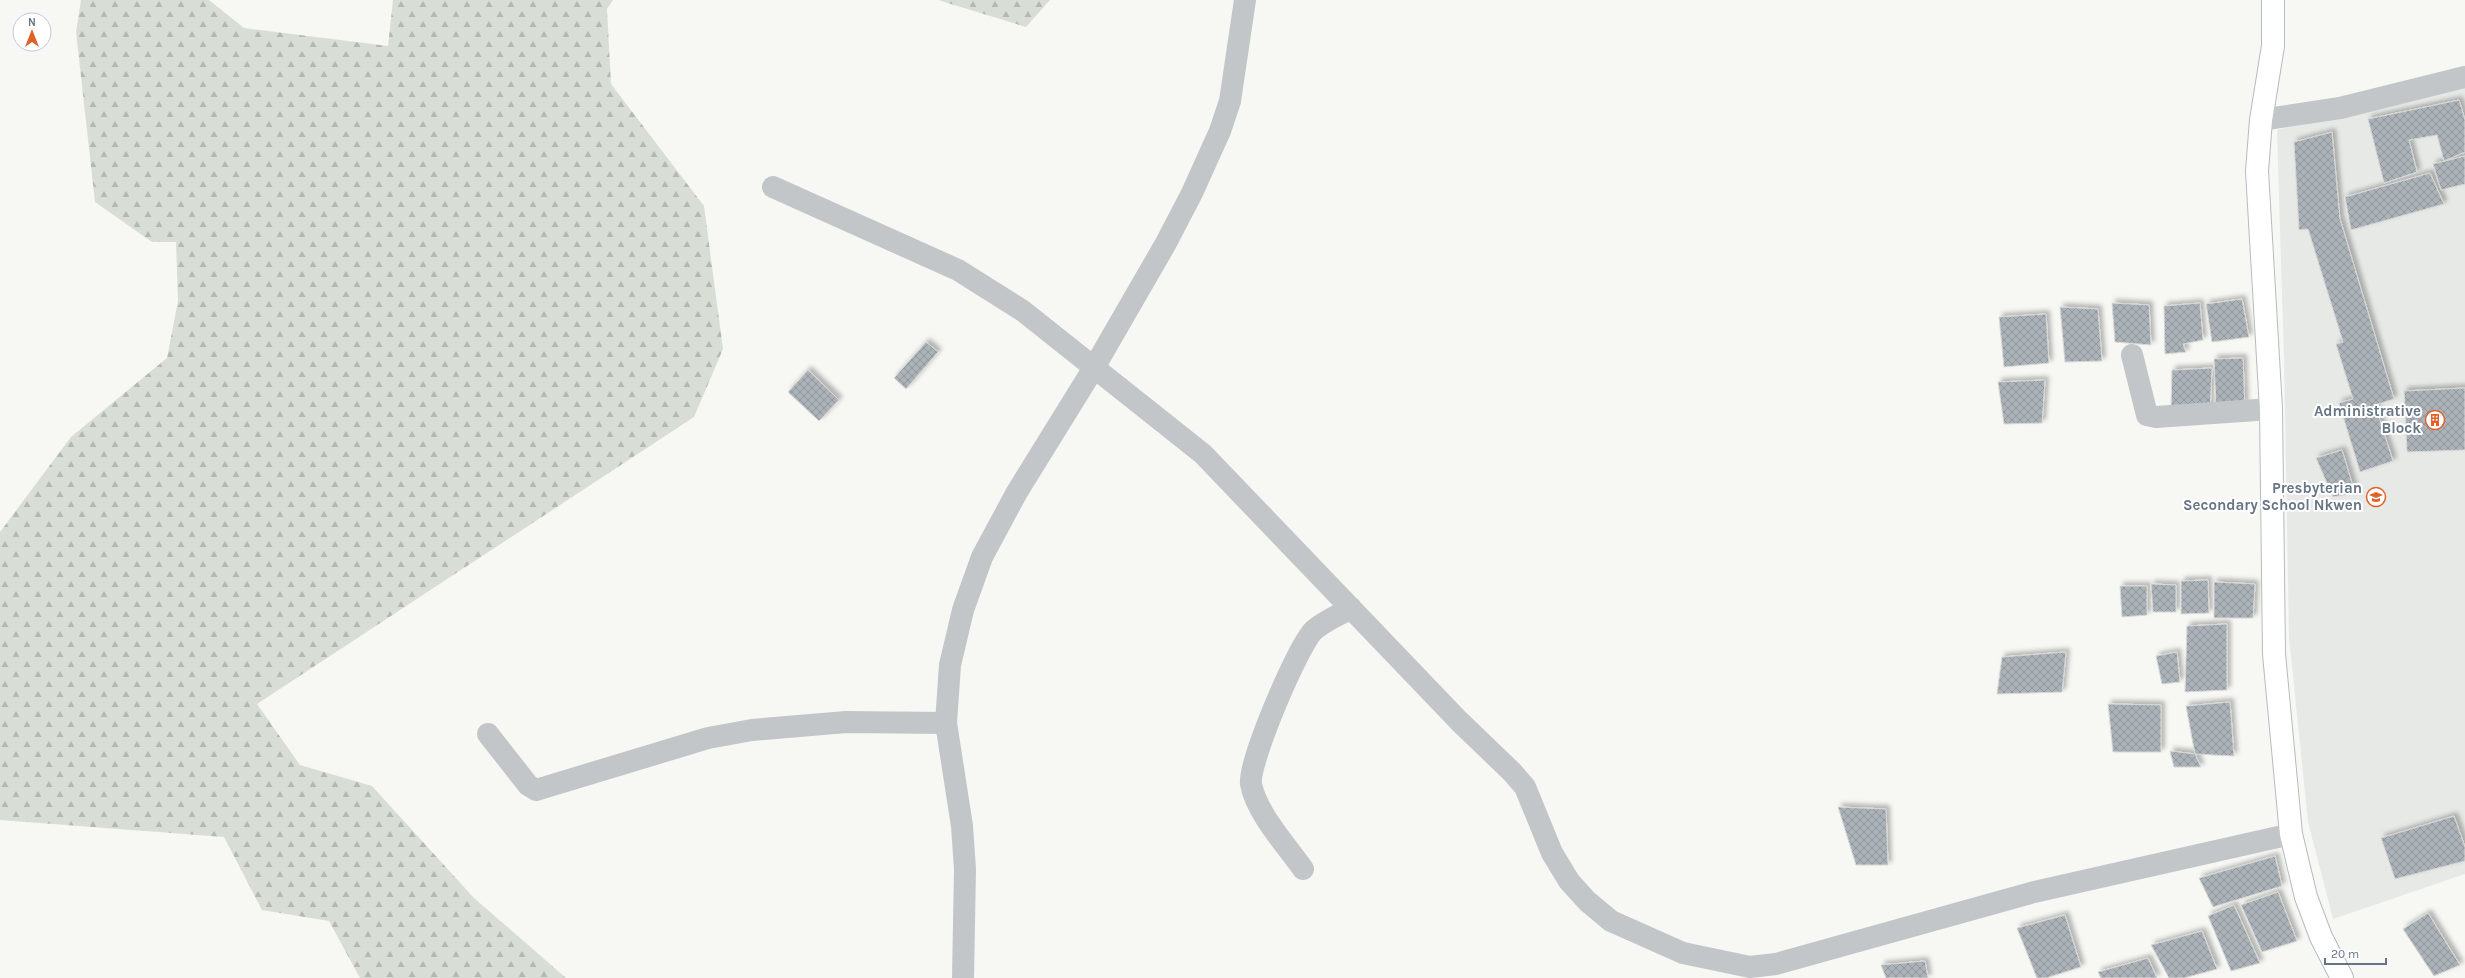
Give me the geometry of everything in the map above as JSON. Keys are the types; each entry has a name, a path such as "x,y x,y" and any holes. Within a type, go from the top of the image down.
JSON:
{"street":[{"path":"963,978 965,869 962,826 946,723 950,665 963,610 982,557 1017,492 1095,366 1166,243 1220,130 1230,101 1245,0"},
{"path":"2273,0 2273,46 2261,120 2257,172 2271,409 2274,654 2291,834 2306,897 2322,937 2342,978"},
{"path":"2261,120 2340,108 2465,77"},
{"path":"773,187 958,270 1023,311 1095,366 1203,454 1525,787 1552,853 1569,881 1587,901 1611,922 1683,953 1750,967 1776,964 2034,892 2291,834"},
{"path":"2132,355 2147,415 2156,417 2271,409"},
{"path":"1302,869 1254,798 1251,782 1263,741 1301,646 1314,630 1351,608"},
{"path":"488,734 528,785 536,790 708,738 752,730 846,722 946,723"}],"shaded area":[{"name":"Presbyterian Secondary School Nkwen","path":"2465,79 2465,874 2333,919 2308,822 2289,637 2284,357 2277,130"}],"green space":[{"path":"81,0 209,0 244,28 388,46 393,0 613,0 607,9 611,84 704,206 723,349 694,417 257,704 300,765 372,786 474,898 566,978 360,978 329,921 262,910 224,837 0,820 0,532 71,437 167,358 178,301 176,242 152,242 95,202 76,32"},
{"path":"938,0 1050,0 1026,27"}],"building":[{"path":"2459,100 2465,120 2465,152 2444,161 2437,135 2409,140 2417,172 2384,183 2368,119"},
{"path":"2332,132 2340,219 2394,399 2375,405 2393,461 2360,472 2339,403 2353,399 2336,344 2343,342 2308,229 2299,230 2294,142"},
{"path":"2465,156 2465,184 2441,190 2433,164"},
{"path":"2430,173 2444,204 2351,230 2345,197"},
{"path":"2242,299 2249,337 2212,342 2206,304"},
{"path":"2112,303 2149,305 2151,345 2115,342"},
{"path":"2200,303 2203,340 2183,344 2186,352 2165,354 2164,306"},
{"path":"2060,307 2098,309 2102,361 2065,362"},
{"path":"2046,314 2049,363 2004,367 1999,317"},
{"path":"926,342 938,352 906,389 894,378"},
{"path":"2243,358 2245,411 2216,408 2214,359"},
{"path":"2212,368 2210,413 2171,409 2172,370"},
{"path":"808,370 839,400 819,421 788,392"},
{"path":"2045,380 2042,423 2004,424 1998,382"},
{"name":"Administrative Block","path":"2465,388 2465,450 2407,452 2404,391"},
{"path":"2342,450 2355,493 2333,497 2316,458"},
{"path":"2208,580 2209,613 2181,614 2181,581"},
{"path":"2214,582 2255,584 2253,618 2214,618"},
{"path":"2151,584 2176,585 2176,612 2153,612"},
{"path":"2120,586 2147,586 2147,615 2122,617"},
{"path":"2227,624 2227,690 2185,692 2187,626"},
{"path":"2066,652 2062,692 1997,694 2002,657"},
{"path":"2177,652 2180,682 2162,684 2156,656"},
{"path":"2230,702 2234,756 2195,754 2186,706"},
{"path":"2108,704 2161,705 2161,752 2113,752"},
{"path":"2170,751 2195,754 2201,767 2174,767"},
{"path":"1838,807 1886,809 1888,865 1856,865"},
{"path":"2454,816 2465,847 2465,861 2395,879 2381,838"},
{"path":"2275,856 2282,886 2213,907 2199,878"},
{"path":"2278,892 2297,941 2262,952 2241,905"},
{"path":"2234,905 2260,963 2231,971 2208,916"},
{"path":"2428,913 2460,965 2434,976 2403,929"},
{"path":"2065,915 2081,967 2046,978 2037,978 2017,928"},
{"path":"2202,931 2217,969 2184,978 2169,978 2151,945"},
{"path":"2148,958 2157,978 2101,978 2098,972"},
{"path":"1925,961 1928,978 1886,978 1881,965"}],"place":[{"name":"Administrative Block","path":"2435,420"},
{"name":"Presbyterian Secondary School Nkwen","path":"2376,497"}]}
